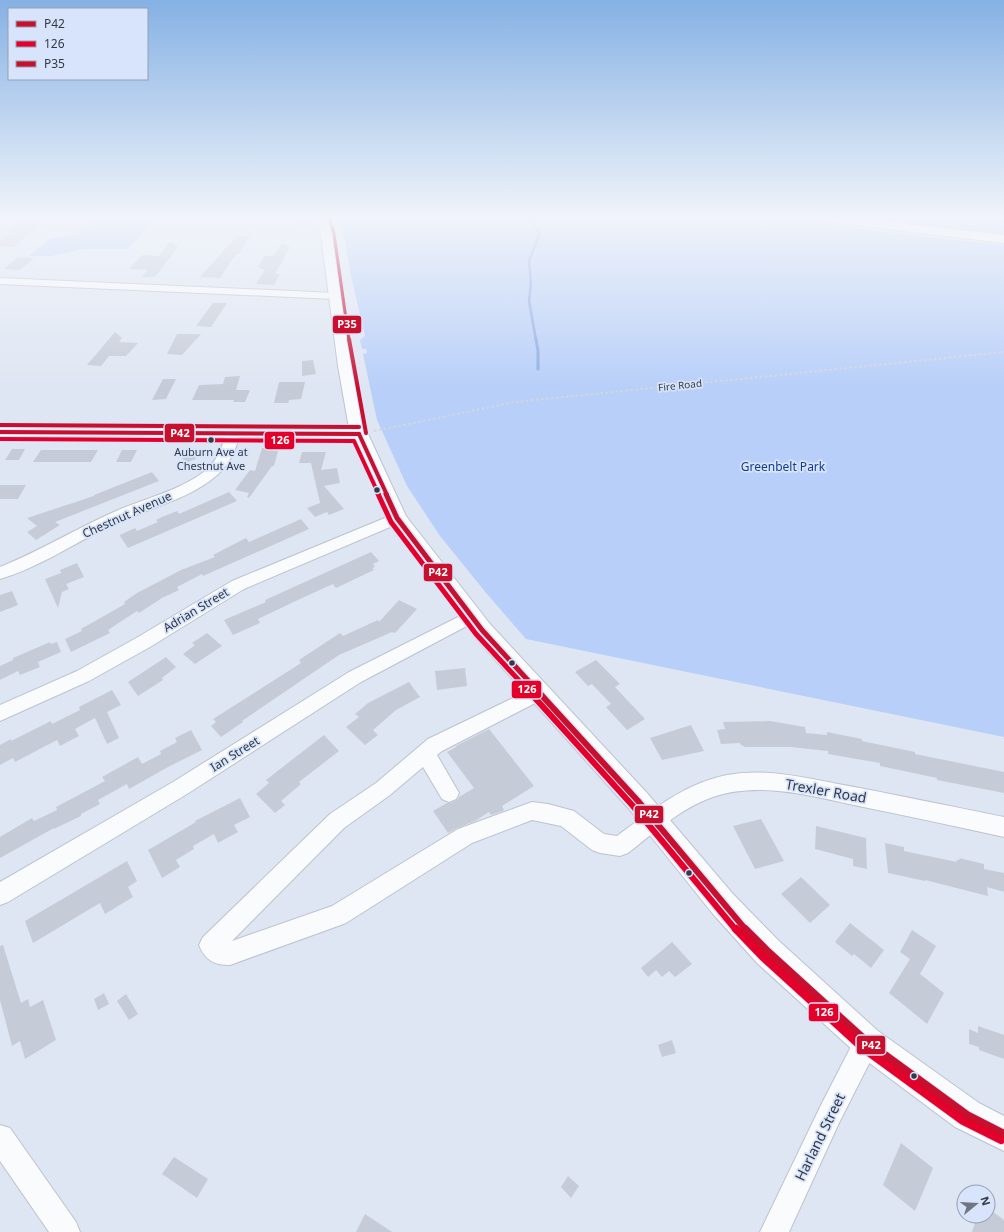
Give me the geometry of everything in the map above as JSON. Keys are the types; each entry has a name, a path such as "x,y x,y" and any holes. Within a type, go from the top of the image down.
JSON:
{"main road":[{"path":"332,273 346,366 359,434 397,518 482,630 540,692 654,820 742,926 768,952 867,1042 967,1115 1004,1134"}],"street":[{"path":"0,281 335,296"},
{"path":"0,432 359,434"},
{"name":"Chestnut Avenue","path":"1,569 36,558 116,517 187,489 202,480 219,465 230,445 233,434"},
{"name":"Adrian Street","path":"0,713 83,676 144,642 238,585 397,518"},
{"name":"Ian Street","path":"0,894 180,788 355,677 472,616"},
{"path":"449,793 425,753 435,746 540,692"},
{"name":"Trexler Road","path":"425,753 380,792 337,821 211,945 219,953 230,953 338,915 465,836 532,811 567,818 600,843 620,846 654,820 692,796 710,789 745,781 766,781 870,799 1004,827"},
{"name":"Harland Street","path":"774,1232 830,1114 867,1042"},
{"path":"0,1138 66,1232"}],"path":[{"name":"Fire Road","path":"359,434 515,402 1004,352"}],"green space":[{"name":"Greenbelt Park","path":"351,273 1004,273 1004,737 526,639 440,536 407,486 377,420 363,354 367,353 366,349 362,349 360,340 365,336"}],"building":[{"path":"145,273 158,273 155,277 142,277"},
{"path":"203,273 223,273 220,278 200,277"},
{"path":"262,273 280,274 274,285 256,284"},
{"path":"213,303 227,303 211,327 196,326"},
{"path":"115,332 122,338 119,342 138,343 126,356 109,356 101,366 87,365"},
{"path":"177,334 201,334 182,355 167,354"},
{"path":"313,360 316,374 302,376 302,361"},
{"path":"240,376 236,390 250,390 245,402 233,402 234,400 192,400 199,385 223,384 225,377"},
{"path":"163,379 176,379 166,399 152,400"},
{"path":"279,382 305,382 301,399 289,400 288,403 274,403"},
{"path":"191,447 196,459 185,463 179,451"},
{"path":"262,448 276,448 275,451 278,451 274,466 272,466 249,498 247,497 249,493 235,490 250,470 255,471"},
{"path":"12,449 25,449 19,460 5,460"},
{"path":"41,450 98,450 91,462 33,462"},
{"path":"122,450 137,450 131,462 116,462"},
{"path":"302,452 326,452 321,470 337,468 340,483 324,486 344,509 329,515 327,512 315,517 307,508 320,503 311,463 299,463"},
{"path":"152,472 159,481 55,522 60,525 36,540 27,532 37,526 27,518 94,496"},
{"path":"0,485 26,485 18,499 0,499"},
{"path":"229,492 237,501 128,548 120,536 135,528 137,531 158,522 156,520 162,517 177,511 179,514"},
{"path":"301,519 309,529 203,576 202,574 177,587 179,590 162,598 139,613 137,611 108,630 110,633 71,652 65,639 82,631 81,629 125,604 124,602 137,593 181,570 215,557 213,555 246,538 249,542"},
{"path":"371,552 379,561 373,564 375,567 372,568 374,570 336,588 333,584 300,599 258,619 260,623 233,635 224,620 266,602 265,600"},
{"path":"77,563 84,577 66,584 69,589 62,592 58,608 45,579 61,573 60,570"},
{"path":"12,591 18,605 0,612 0,595"},
{"path":"399,600 417,609 395,633 392,632 339,655 221,737 211,726 216,722 213,719 301,663 299,660 340,633 343,636 378,620 379,622"},
{"path":"207,633 222,646 195,664 183,654 195,645 192,643"},
{"path":"50,642 51,644 57,642 61,652 38,662 40,667 20,675 18,671 0,680 0,666 13,660 13,658"},
{"path":"166,657 176,667 162,678 163,680 138,696 128,682"},
{"path":"596,660 620,684 615,687 645,719 627,730 606,707 611,704 592,684 588,686 575,672"},
{"path":"465,668 467,686 437,690 435,671"},
{"path":"409,682 420,697 396,710 373,730 378,735 365,745 346,727 359,717 355,714 368,703"},
{"path":"112,690 121,705 107,712 119,738 107,744 95,718 75,729 79,736 60,746 57,740 15,762 13,758 0,765 0,745 51,721 52,724 80,710 79,707"},
{"path":"770,721 805,727 806,733 827,735 827,732 915,752 915,754 1004,772 1004,793 937,780 937,778 880,766 880,763 828,754 828,751 790,747 745,747 740,743 721,744 717,730 725,729 723,722"},
{"path":"691,725 704,751 662,760 650,738"},
{"path":"489,729 534,786 502,806 503,811 491,815 489,812 475,821 448,833 433,811 447,803 457,800 459,797 474,788 447,752"},
{"path":"191,730 202,750 129,789 127,784 98,800 100,804 81,814 81,816 54,828 0,858 0,837 32,818 34,821 57,810 56,807 105,781 102,777 138,757 142,764 161,754 160,751 177,742 175,738"},
{"path":"324,735 339,751 299,782 301,784 281,801 285,805 275,813 256,794 269,783 266,780"},
{"path":"240,798 250,817 234,825 238,832 218,843 214,834 193,846 194,849 176,860 180,867 162,878 148,850 196,822 195,821"},
{"path":"761,819 784,861 755,869 733,826"},
{"path":"816,826 866,838 867,869 853,866 853,859 815,849"},
{"path":"885,843 904,847 904,851 957,862 956,860 960,860 959,858 984,864 984,869 1004,873 1004,892 987,887 988,896 925,880 888,873"},
{"path":"127,861 137,881 128,887 133,897 105,914 100,903 33,943 25,921"},
{"path":"801,877 830,905 810,923 781,894"},
{"path":"850,923 884,950 871,968 854,954 852,956 835,942"},
{"path":"912,930 936,946 920,974 944,993 927,1024 889,993 910,959 900,952"},
{"path":"672,942 692,964 675,977 669,971 662,977 656,970 648,977 641,968"},
{"path":"3,945 21,1003 28,999 30,1007 43,1000 56,1040 25,1059 20,1041 12,1046 0,1000 0,946"},
{"path":"104,993 109,1004 98,1010 94,999"},
{"path":"126,994 138,1014 129,1020 117,1001"},
{"path":"978,1026 1004,1035 1004,1059 979,1050 979,1047 969,1044 969,1029 978,1033"},
{"path":"672,1040 676,1053 662,1057 658,1045"},
{"path":"901,1143 933,1168 915,1211 883,1185"},
{"path":"174,1157 208,1179 197,1198 162,1174"},
{"path":"568,1176 579,1186 571,1198 561,1187"},
{"path":"365,1214 392,1232 356,1232"},
{"path":"996,1214 1004,1220 1004,1232 972,1232 974,1224 996,1224"}],"waterway":[{"path":"530,273 531,283 529,301 536,340"},
{"path":"536,339 538,369"}],"transit line":[{"name":"P35","path":"340,273 353,365 366,433"},
{"name":"P35","path":"0,425 359,427"},
{"name":"P42","path":"0,432 359,434"},
{"name":"P42","path":"359,434 397,518 482,630 638,801 742,926 768,952 867,1042 967,1115 1004,1134"},
{"name":"126","path":"0,439 354,441 391,522 476,634 633,806 737,931 763,957 863,1048 963,1121 1001,1140"}],"place":[{"name":"Auburn Ave at Chestnut Ave","path":"211,440"}]}
